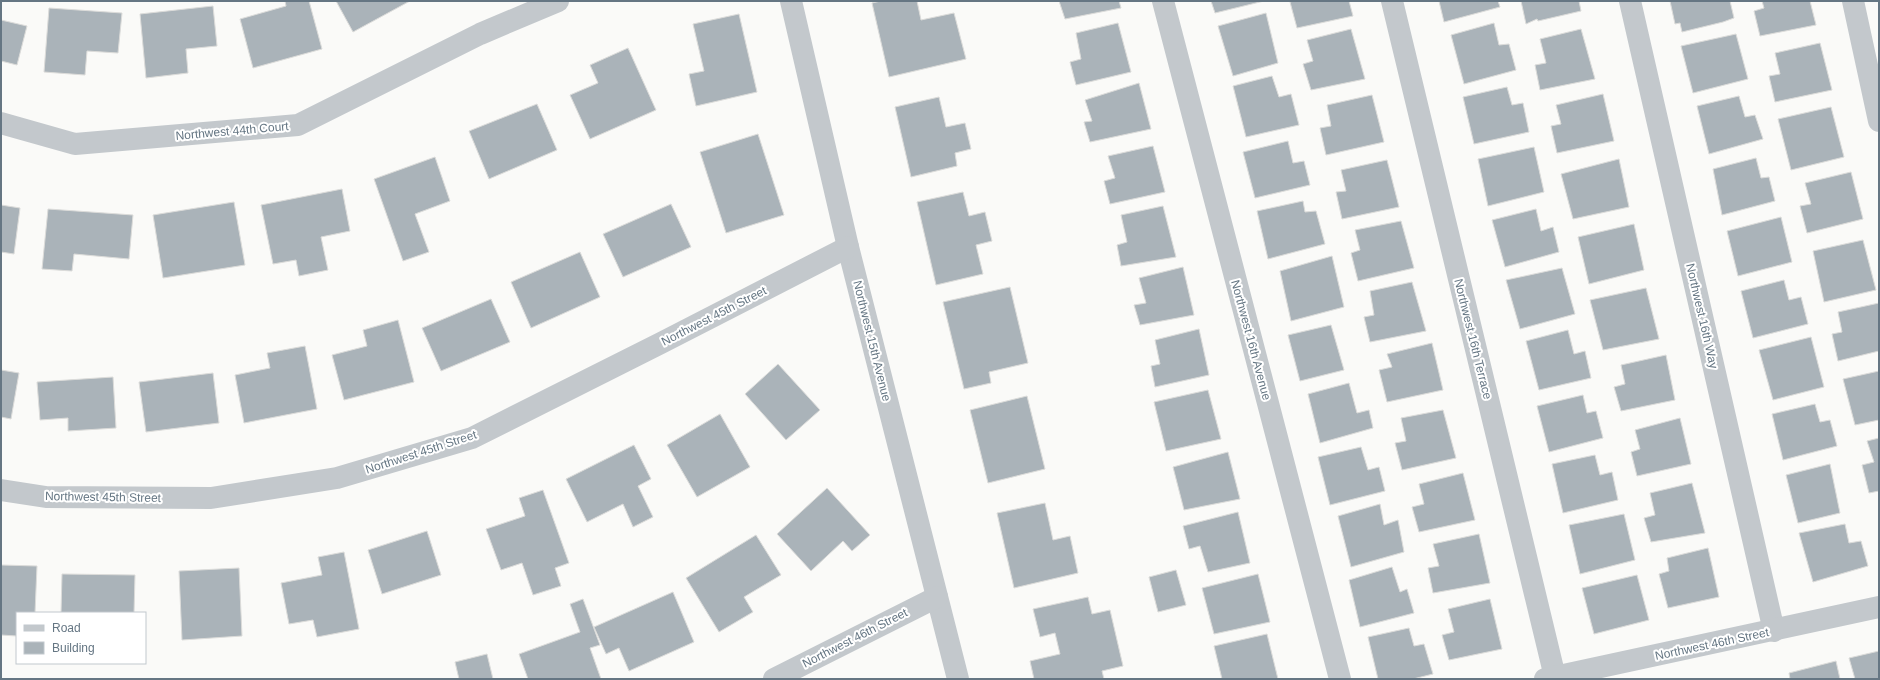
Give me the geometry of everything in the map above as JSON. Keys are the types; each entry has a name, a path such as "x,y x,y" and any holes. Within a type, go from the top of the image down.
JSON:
{"street":[{"name":"Northwest 44th Court","path":"1,123 75,144 298,125 480,34 558,1"},
{"name":"Northwest 15th Avenue","path":"791,1 848,247 958,679"},
{"name":"Northwest 16th Avenue","path":"1163,1 1340,679"},
{"name":"Northwest 16th Terrace","path":"1392,1 1550,678"},
{"name":"Northwest 16th Way","path":"1630,1 1774,631"},
{"path":"1853,1 1879,121"},
{"name":"Northwest 45th Street","path":"1,490 46,497 211,498 336,478 472,438 848,247"},
{"name":"Northwest 46th Street","path":"774,679 937,596"},
{"name":"Northwest 46th Street","path":"1550,678 1774,631 1879,607"}],"building":[{"path":"285,1 309,1 322,49 253,68 240,19 286,6"},
{"path":"336,1 410,1 353,32"},
{"path":"881,1 917,1 921,20 954,13 966,59 889,77 872,3"},
{"path":"1059,1 1119,1 1121,8 1065,19"},
{"path":"1211,1 1264,1 1215,13"},
{"path":"1349,1 1353,16 1297,28 1290,2"},
{"path":"1439,1 1498,1 1500,7 1444,22"},
{"path":"1521,1 1579,1 1581,11 1538,21 1537,19 1526,24"},
{"path":"1670,1 1730,1 1734,18 1682,32 1680,23 1675,24"},
{"path":"1762,1 1810,1 1816,25 1760,36 1754,11 1764,8"},
{"path":"213,6 217,46 186,49 188,73 146,78 140,14"},
{"path":"49,8 122,13 118,53 87,51 85,75 44,72"},
{"path":"1266,13 1278,63 1233,76 1218,26"},
{"path":"739,14 757,92 696,106 689,74 704,71 693,24"},
{"path":"1,20 27,26 17,65 1,61"},
{"path":"1118,23 1131,72 1076,85 1070,62 1081,59 1076,33"},
{"path":"1494,23 1499,45 1509,44 1516,70 1464,84 1451,35"},
{"path":"1351,29 1365,79 1311,90 1303,64 1313,61 1307,40"},
{"path":"1581,29 1595,79 1540,90 1535,65 1546,63 1540,39"},
{"path":"1736,34 1748,79 1693,93 1681,46"},
{"path":"1820,43 1832,90 1775,102 1769,76 1780,74 1775,53"},
{"path":"628,48 656,110 590,139 570,95 598,83 590,65"},
{"path":"1272,76 1279,97 1291,94 1299,125 1246,137 1233,86"},
{"path":"1139,83 1151,129 1090,142 1084,122 1092,121 1085,100"},
{"path":"1507,87 1512,105 1523,103 1529,132 1474,144 1463,97"},
{"path":"1603,94 1614,141 1557,153 1551,126 1561,124 1556,105"},
{"path":"1372,95 1384,142 1326,155 1320,128 1331,126 1327,105"},
{"path":"1739,96 1745,117 1755,115 1763,139 1709,154 1697,106"},
{"path":"939,97 946,127 965,123 971,149 955,153 957,166 911,177 895,107"},
{"path":"537,104 557,150 489,179 469,131"},
{"path":"1831,107 1844,157 1791,170 1778,119"},
{"path":"758,134 784,215 726,233 700,152"},
{"path":"1288,141 1293,163 1304,161 1310,185 1255,198 1243,152"},
{"path":"1153,146 1165,192 1110,204 1104,181 1115,178 1108,156"},
{"path":"1534,147 1544,192 1488,206 1478,159"},
{"path":"435,157 450,201 415,214 429,252 403,261 374,179"},
{"path":"1756,158 1761,178 1769,177 1775,201 1722,215 1713,169"},
{"path":"1619,159 1629,207 1573,219 1561,174"},
{"path":"1387,160 1399,207 1342,219 1336,192 1346,191 1341,170"},
{"path":"1851,172 1863,219 1807,233 1800,206 1811,204 1805,183"},
{"path":"342,189 350,231 321,237 328,270 299,276 296,260 273,264 261,205"},
{"path":"963,192 969,216 985,212 992,241 976,245 983,274 936,285 917,202"},
{"path":"1303,201 1305,212 1316,211 1325,244 1268,259 1257,211"},
{"path":"234,202 245,265 163,278 153,215"},
{"path":"671,204 691,247 623,277 603,234"},
{"path":"1,205 20,208 14,254 1,252"},
{"path":"1163,206 1176,257 1121,266 1117,245 1127,242 1121,215"},
{"path":"48,209 133,215 129,259 74,254 72,271 42,269"},
{"path":"1536,209 1541,231 1553,227 1559,252 1505,267 1492,220"},
{"path":"1781,217 1792,262 1738,276 1727,231"},
{"path":"1401,221 1414,268 1358,281 1351,253 1360,250 1355,230"},
{"path":"1634,224 1644,270 1589,284 1578,237"},
{"path":"1863,240 1876,290 1824,302 1813,251"},
{"path":"580,252 600,297 531,328 511,282"},
{"path":"1332,256 1344,307 1291,321 1280,271"},
{"path":"1183,267 1194,315 1140,325 1134,305 1146,303 1139,278"},
{"path":"1562,268 1575,314 1520,329 1506,280"},
{"path":"1784,280 1789,300 1801,297 1808,324 1753,338 1741,291"},
{"path":"1412,282 1426,331 1370,342 1364,317 1374,315 1370,291"},
{"path":"1010,287 1028,363 989,372 991,383 964,389 943,302"},
{"path":"1646,288 1659,339 1603,350 1590,300"},
{"path":"491,299 510,342 441,371 422,328"},
{"path":"1879,303 1879,351 1838,361 1832,334 1842,332 1838,312"},
{"path":"398,320 414,382 344,400 332,355 367,346 363,330"},
{"path":"1331,325 1344,370 1300,381 1288,335"},
{"path":"1199,329 1209,375 1155,387 1151,366 1160,364 1155,340"},
{"path":"1568,330 1574,354 1585,351 1591,378 1539,390 1526,341"},
{"path":"1811,337 1824,387 1773,400 1759,350"},
{"path":"1432,343 1443,390 1387,402 1379,370 1392,367 1387,354"},
{"path":"305,346 317,409 244,423 235,375 270,368 267,353"},
{"path":"1666,355 1675,400 1621,411 1614,387 1625,384 1621,365"},
{"path":"778,364 820,410 786,440 745,394"},
{"path":"1,370 19,373 11,419 1,417"},
{"path":"1879,371 1879,420 1855,425 1843,379"},
{"path":"213,373 219,423 146,432 139,382"},
{"path":"113,377 116,428 68,431 68,418 40,420 37,382"},
{"path":"1349,383 1357,413 1369,410 1373,428 1320,443 1308,394"},
{"path":"1208,390 1221,439 1166,451 1154,402"},
{"path":"1583,395 1587,413 1596,411 1603,438 1549,452 1537,406"},
{"path":"1027,396 1045,469 988,483 970,410"},
{"path":"1815,404 1820,422 1830,420 1837,446 1783,460 1772,414"},
{"path":"1443,410 1456,458 1402,470 1395,443 1406,441 1401,418"},
{"path":"720,414 750,467 697,497 667,445"},
{"path":"1680,418 1691,464 1637,476 1631,452 1640,449 1635,430"},
{"path":"1879,438 1879,491 1869,493 1862,465 1874,462 1867,441"},
{"path":"634,445 651,479 638,486 653,517 633,527 623,504 587,522 566,479"},
{"path":"1361,447 1368,470 1379,467 1385,491 1330,505 1318,457"},
{"path":"1228,452 1240,499 1184,510 1173,467"},
{"path":"1595,455 1600,475 1612,472 1618,500 1563,513 1552,464"},
{"path":"1830,464 1840,513 1798,523 1786,475"},
{"path":"1463,473 1475,520 1419,532 1412,507 1424,504 1419,484"},
{"path":"1692,483 1705,533 1651,542 1644,518 1655,515 1650,493"},
{"path":"827,488 870,535 852,551 843,541 811,571 777,534"},
{"path":"543,490 569,563 555,568 561,586 533,595 522,563 501,570 486,529 525,516 519,498"},
{"path":"1045,503 1053,540 1070,536 1078,573 1014,588 997,513"},
{"path":"1380,504 1384,525 1398,520 1404,552 1351,567 1338,516"},
{"path":"1238,512 1250,563 1208,572 1200,546 1189,549 1183,526"},
{"path":"1624,514 1635,560 1580,574 1569,525"},
{"path":"1845,524 1849,543 1861,541 1868,566 1813,582 1799,533"},
{"path":"427,531 441,575 382,594 368,550"},
{"path":"1479,534 1490,583 1433,593 1428,568 1439,566 1433,544"},
{"path":"756,535 781,575 744,597 753,612 719,632 686,578"},
{"path":"1708,548 1719,597 1668,608 1659,574 1669,571 1667,558"},
{"path":"344,552 359,629 317,637 313,620 289,624 281,583 322,575 318,557"},
{"path":"1,565 37,566 35,612 16,612 16,636 1,635"},
{"path":"1392,567 1400,592 1407,589 1414,613 1360,627 1349,580"},
{"path":"239,568 242,636 182,640 179,571"},
{"path":"1176,570 1186,605 1158,612 1149,577"},
{"path":"62,574 135,575 134,612 61,612"},
{"path":"1258,574 1270,622 1214,634 1202,588"},
{"path":"1637,575 1649,620 1594,634 1582,588"},
{"path":"673,592 694,642 629,671 619,648 606,654 594,627"},
{"path":"1088,597 1092,614 1110,610 1123,666 1102,671 1104,679 1034,679 1030,661 1060,654 1055,633 1040,637 1033,609"},
{"path":"583,599 600,645 590,648 601,679 528,679 519,654 580,632 570,604"},
{"path":"1490,599 1502,649 1449,660 1442,635 1454,632 1448,609"},
{"path":"1409,628 1414,646 1424,644 1433,674 1413,679 1378,679 1368,637"},
{"path":"1267,634 1278,679 1222,679 1214,646"},
{"path":"1879,651 1879,679 1855,679 1849,658"},
{"path":"487,654 493,679 459,679 455,662"},
{"path":"1836,661 1840,679 1790,679 1789,673"}]}
